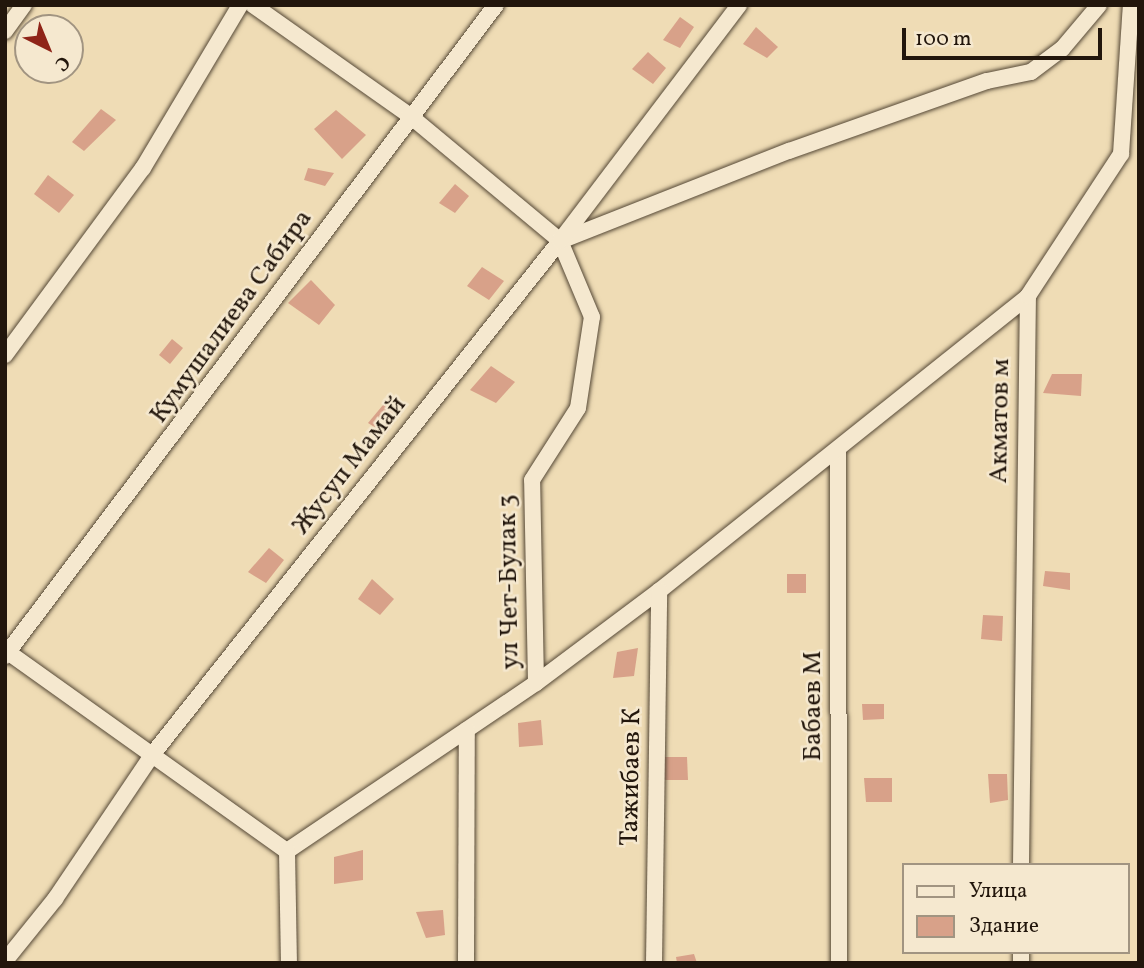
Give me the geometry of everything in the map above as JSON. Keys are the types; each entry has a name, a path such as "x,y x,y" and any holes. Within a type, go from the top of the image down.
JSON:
{"street":[{"path":"5,31 24,5"},
{"path":"5,355 143,168 240,5"},
{"path":"253,5 409,116 560,241 802,146 987,81 1031,72 1062,49 1099,5"},
{"name":"Кумушалиева Сабира","path":"6,653 171,442 409,116 496,5"},
{"name":"Жусуп Мамай","path":"5,961 55,899 152,755 560,241 739,5"},
{"path":"536,684 659,591 1028,296 1121,154 1131,5"},
{"path":"1121,154 1139,155"},
{"name":"ул Чет-Булак 3","path":"287,851 536,684 532,480 578,408 592,317 560,241"},
{"name":"Акматов м","path":"1021,863 1028,296"},
{"name":"Бабаев М","path":"838,449 839,963"},
{"name":"Тажибаев К","path":"654,963 659,591"},
{"path":"6,653 287,851 289,963"},
{"path":"466,963 467,730"}],"building":[{"path":"680,17 694,27 680,48 663,40"},
{"path":"756,27 778,47 767,58 743,44"},
{"path":"648,52 666,68 653,84 632,69"},
{"path":"101,109 116,120 84,151 72,142"},
{"path":"336,110 366,135 342,159 314,129"},
{"path":"308,168 334,173 325,186 304,180"},
{"path":"48,175 74,195 59,213 34,194"},
{"path":"455,184 469,196 455,213 439,203"},
{"path":"482,267 504,281 489,300 467,286"},
{"path":"311,280 335,305 319,325 288,303"},
{"path":"172,339 183,348 170,364 159,355"},
{"path":"491,366 515,382 496,403 470,390"},
{"path":"1052,374 1082,374 1081,396 1043,393"},
{"path":"388,399 402,410 386,434 368,423"},
{"path":"269,548 284,560 266,583 248,572"},
{"path":"1045,571 1070,573 1070,590 1043,586"},
{"path":"787,574 806,574 806,593 787,593"},
{"path":"372,579 394,599 380,615 358,599"},
{"path":"983,615 1003,616 1002,641 981,639"},
{"path":"638,648 634,676 613,678 617,652"},
{"path":"862,704 884,704 884,719 863,720"},
{"path":"541,720 543,745 519,747 518,723"},
{"path":"663,757 687,757 688,780 664,780"},
{"path":"988,774 1007,774 1008,800 990,803"},
{"path":"864,778 892,778 892,802 866,802"},
{"path":"363,850 363,880 334,884 334,857"},
{"path":"443,910 445,935 426,938 416,912"},
{"path":"694,954 697,963 677,963 676,957"}]}
